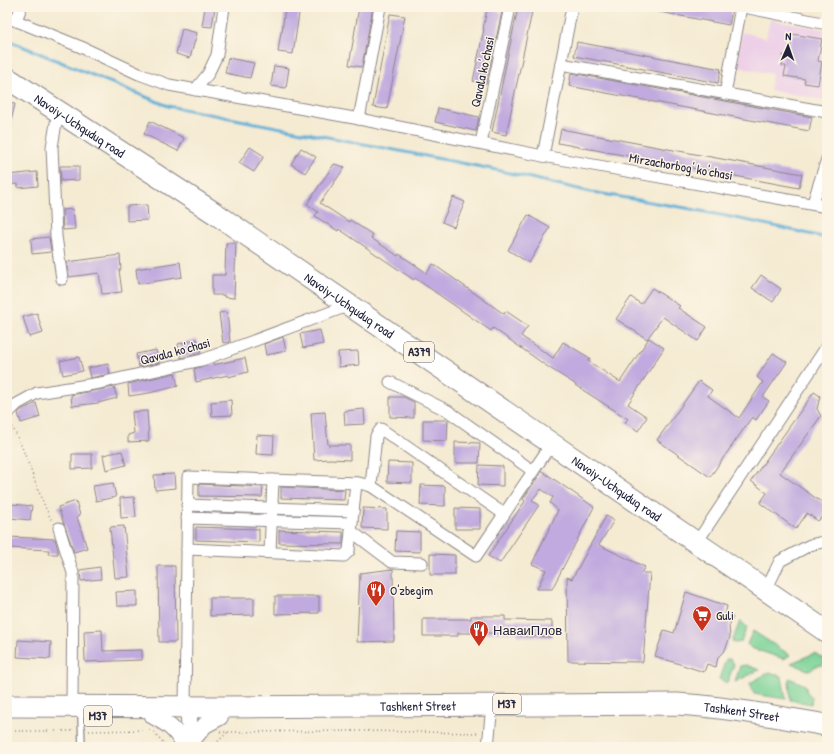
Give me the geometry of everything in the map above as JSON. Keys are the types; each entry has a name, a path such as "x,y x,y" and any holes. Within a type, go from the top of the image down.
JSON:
{"highway":[{"name":"Navoiy-Uchquduq road","path":"7,78 216,214 827,632"},
{"name":"Tashkent Street","path":"7,706 78,718 185,713 491,717 677,704 735,710 827,725"},
{"name":"Tashkent Street","path":"7,717 78,718 153,716 185,713 223,727 491,717 656,715 734,720 827,736"}],"main road":[{"path":"185,713 186,745"},
{"path":"153,716 169,725 186,745"},
{"path":"186,745 205,725 223,727"}],"street":[{"path":"11,19 21,7"},
{"path":"195,90 208,74 217,56 224,7"},
{"path":"359,119 380,7"},
{"name":"Qavala ko'chasi","path":"481,143 510,7"},
{"path":"543,156 572,7"},
{"path":"725,94 741,7"},
{"path":"744,7 827,24"},
{"name":"Mirzachorbog' ko'chasi","path":"11,19 81,47 139,74 169,85 259,100 543,156 813,203 827,207"},
{"path":"561,64 827,112"},
{"path":"58,111 52,147 56,236 62,279"},
{"path":"813,203 827,159"},
{"name":"Qavala ko'chasi","path":"7,414 17,404 37,394 100,383 202,360 350,305"},
{"path":"697,542 827,346"},
{"path":"390,382 448,411 533,471"},
{"path":"371,486 376,436 382,429 504,514"},
{"path":"185,713 188,477 356,483 371,486 476,556 552,443"},
{"path":"270,552 272,480"},
{"path":"187,548 344,556 349,551 356,483"},
{"path":"187,505 353,511"},
{"path":"187,518 271,521 352,527 392,562 422,563"},
{"path":"59,528 73,573 78,718"},
{"path":"766,590 780,561 810,545 827,541"},
{"path":"488,747 491,717"}],"lane":[{"path":"78,718 82,747"}],"path":[{"path":"7,418 19,440 35,482 52,520 59,528"},
{"path":"212,747 223,727 362,731 491,717"},
{"path":"7,731 78,718 153,730 167,747"}],"shaded area":[{"path":"770,19 827,30 827,101 770,90 772,74 737,67 742,32 766,38"}],"green space":[{"path":"740,621 747,627 741,642 732,642"},
{"path":"753,631 790,655 784,659 751,648 747,644"},
{"path":"815,653 825,660 823,665 816,666 810,671 791,663"},
{"path":"726,659 730,659 734,664 727,683 719,679"},
{"path":"746,665 759,670 735,682 740,666"},
{"path":"770,672 782,677 786,699 754,694 750,683"},
{"path":"789,678 805,685 807,692 812,697 811,704 790,700"}],"building":[{"path":"205,7 215,7 212,27 202,26"},
{"path":"285,7 300,7 293,54 278,52"},
{"path":"359,7 373,7 362,67 349,65"},
{"path":"518,7 533,7 506,135 492,132"},
{"path":"655,7 713,7 732,11 729,25 654,11"},
{"path":"487,9 502,12 486,84 473,81"},
{"path":"390,14 405,16 387,109 373,107"},
{"path":"182,29 197,33 190,58 176,54"},
{"path":"792,34 822,39 818,61 822,62 818,85 804,83 805,79 784,76 786,66 782,66 783,55 789,56"},
{"path":"577,42 721,69 718,83 574,56"},
{"path":"228,58 254,63 250,78 225,73"},
{"path":"274,66 289,68 286,88 271,86"},
{"path":"571,73 812,117 809,131 569,86"},
{"path":"7,103 15,104 10,126 7,126"},
{"path":"438,108 479,117 476,131 435,122"},
{"path":"150,121 184,138 178,151 144,134"},
{"path":"561,129 802,174 799,188 558,143"},
{"path":"250,147 264,156 254,172 239,163"},
{"path":"301,148 316,157 305,173 291,164"},
{"path":"334,164 345,167 320,203 349,222 350,220 373,235 371,238 398,256 399,254 427,273 433,264 504,314 506,311 528,326 521,336 553,358 563,342 590,358 588,361 620,382 649,338 664,348 628,404 647,417 638,431 625,422 628,419 548,367 493,328 491,331 415,278 414,280 339,229 338,231 315,216 318,212 307,204"},
{"path":"60,166 79,166 79,180 61,181"},
{"path":"37,172 38,186 18,188 18,184 7,185 7,175"},
{"path":"453,197 465,202 454,227 442,222"},
{"path":"147,205 148,220 127,221 127,206"},
{"path":"73,209 75,229 63,230 62,210"},
{"path":"528,215 550,228 529,263 508,250"},
{"path":"49,237 51,252 32,254 31,239"},
{"path":"226,243 236,243 234,298 224,297 224,295 212,295 212,275 225,275"},
{"path":"120,255 121,270 119,270 122,292 102,294 99,273 69,277 67,262"},
{"path":"180,262 182,277 138,284 136,269"},
{"path":"761,275 781,289 773,302 752,288"},
{"path":"652,288 680,306 678,308 707,327 698,341 663,317 647,339 616,319 631,297 641,304"},
{"path":"227,312 230,342 223,343 219,313"},
{"path":"37,313 43,333 29,337 23,317"},
{"path":"320,330 323,344 303,348 300,334"},
{"path":"283,337 286,351 266,355 264,344"},
{"path":"197,339 201,353 181,358 178,344"},
{"path":"156,350 159,363 139,367 136,354"},
{"path":"358,351 359,365 339,367 338,352"},
{"path":"773,353 787,362 763,397 769,401 756,420 752,417 710,477 657,440 699,381 712,390 708,396 739,418 763,382 757,377"},
{"path":"79,357 83,371 63,375 60,361"},
{"path":"245,358 248,372 196,382 194,369 213,363 213,365"},
{"path":"108,364 110,374 90,378 88,368"},
{"path":"175,373 178,386 129,396 128,384"},
{"path":"114,387 117,398 98,403 72,406 71,395"},
{"path":"814,392 820,396 817,409 821,416 780,473 827,506 827,522 821,518 818,521 807,513 796,529 760,503 767,493 751,481"},
{"path":"390,397 404,397 414,402 414,418 390,417"},
{"path":"231,400 232,415 212,416 211,402"},
{"path":"36,403 40,417 21,423 18,413"},
{"path":"364,409 365,424 345,425 344,411"},
{"path":"147,411 149,441 128,442 128,435 134,433 132,412"},
{"path":"325,412 328,445 350,445 350,460 314,460 311,413"},
{"path":"423,420 448,420 447,441 423,440"},
{"path":"257,435 274,436 273,455 256,454"},
{"path":"455,442 480,443 479,463 455,463"},
{"path":"122,451 126,465 106,470 103,455"},
{"path":"72,454 92,454 92,468 72,469"},
{"path":"388,462 412,463 412,483 387,482"},
{"path":"479,465 503,466 503,486 478,485"},
{"path":"542,471 594,507 552,589 537,589 546,570 532,564 558,510 550,503 553,497 541,489 532,500 539,505 500,563 488,556 525,501 523,499"},
{"path":"174,474 175,488 155,490 154,475"},
{"path":"113,483 116,497 96,501 93,486"},
{"path":"199,484 263,487 262,497 199,496"},
{"path":"421,485 445,486 445,506 420,505"},
{"path":"281,487 345,490 344,500 281,498"},
{"path":"134,497 136,517 121,518 120,498"},
{"path":"76,501 80,515 77,517 87,548 74,552 58,507"},
{"path":"12,504 32,506 30,520 10,518"},
{"path":"363,508 387,509 387,529 362,528"},
{"path":"455,508 480,509 480,529 455,529"},
{"path":"606,516 614,520 599,545 645,567 641,573 650,573 643,662 568,661 567,577 572,579"},
{"path":"124,526 129,577 115,578 110,527"},
{"path":"196,527 259,529 259,542 196,540"},
{"path":"279,530 343,532 343,544 279,543"},
{"path":"396,531 420,532 420,552 395,551"},
{"path":"7,537 55,539 58,554 48,554 49,550 7,548"},
{"path":"430,554 455,555 455,575 430,575"},
{"path":"158,566 175,566 176,642 159,642"},
{"path":"100,567 101,579 81,581 80,570"},
{"name":"O'zbegim","path":"393,569 394,641 357,642 360,573"},
{"path":"137,591 137,606 117,606 116,592"},
{"name":"Guli","path":"686,592 727,606 725,615 733,617 729,626 730,637 725,650 718,657 716,667 707,664 704,672 655,656 664,630 674,633"},
{"path":"275,596 319,596 319,613 275,614"},
{"path":"210,598 254,598 254,615 210,616"},
{"path":"471,616 505,616 505,620 552,621 552,637 518,636 518,633 458,633 458,636 423,636 423,619 471,619"},
{"path":"102,630 103,651 142,650 142,660 85,662 84,631"},
{"path":"18,640 51,642 50,659 17,657"}],"waterway":[{"path":"7,40 168,106 492,169 591,192 686,208 827,238"}],"place":[{"name":"O'zbegim","path":"376,607"},
{"name":"Guli","path":"702,632"},
{"name":"НаваиПлов","path":"479,647"}]}
